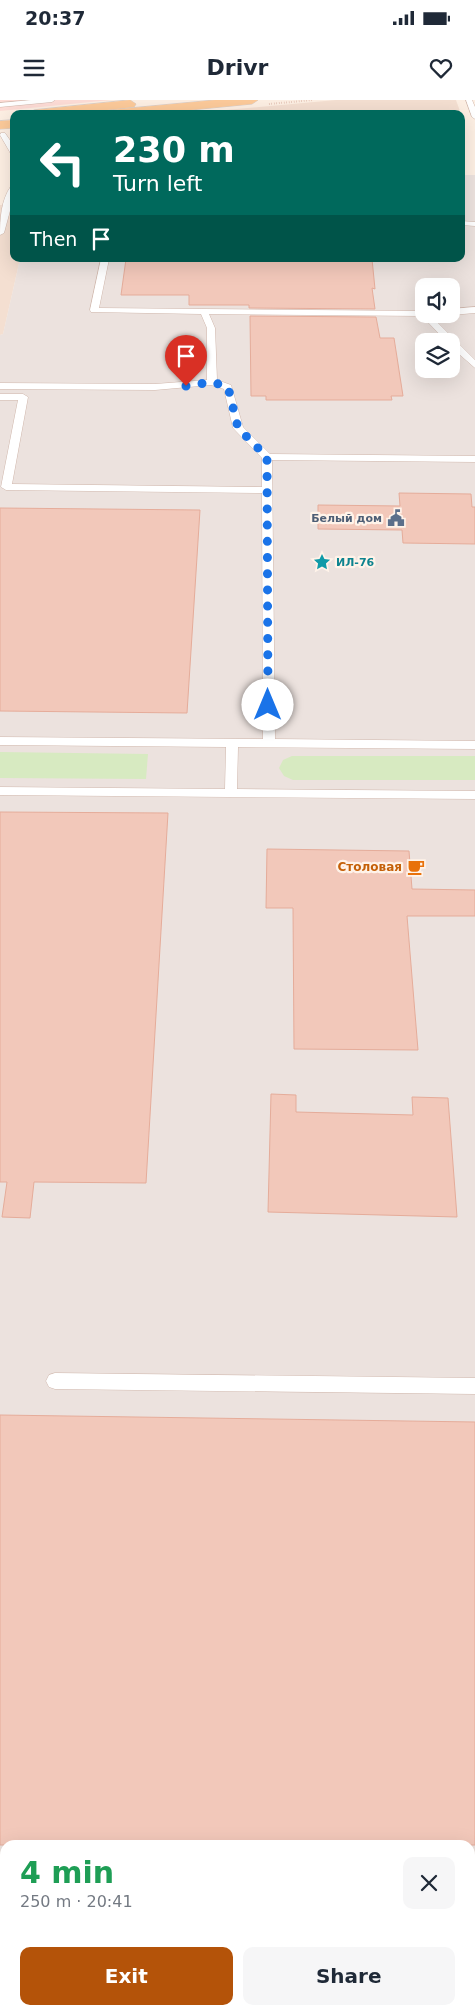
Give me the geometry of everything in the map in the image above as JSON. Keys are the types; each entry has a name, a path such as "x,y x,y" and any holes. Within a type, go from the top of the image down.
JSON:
{"main road":[{"path":"65,110 128,102 166,100"},
{"path":"151,110 252,100"}],"lane":[{"path":"0,105 52,100"},
{"path":"469,100 475,117"},
{"path":"27,102 32,110"},
{"path":"1,131 10,146"},
{"path":"0,233 4,206"},
{"path":"104,262 94,310 415,314"},
{"path":"460,311 475,310"},
{"path":"204,312 211,328 212,382"},
{"path":"435,323 443,333"},
{"path":"460,351 475,365"},
{"path":"0,386 155,387 212,382 228,387 238,428 267,457 475,459"},
{"path":"0,397 23,397 6,487 267,490"},
{"path":"267,457 269,743"},
{"path":"0,741 475,745"},
{"path":"231,792 232,743"},
{"path":"0,791 475,795"},
{"path":"55,1381 475,1386"}],"shaded area":[{"path":"0,100 111,100 10,110 0,111"},
{"path":"336,100 456,100 460,110 226,110"},
{"path":"465,175 475,175 475,1840 0,1840 0,335 3,334 19,262 465,262"},
{"path":"0,205 10,205 10,262 19,262 3,334 0,335"}],"green space":[{"path":"0,752 148,754 146,779 0,778"},
{"path":"292,756 475,756 475,780 293,780 284,776 279,768 283,760"}],"building":[{"path":"126,262 372,262 375,289 372,288 375,309 249,308 249,305 189,305 189,295 121,295"},
{"path":"250,316 376,317 380,338 394,338 403,396 391,396 392,400 266,400 266,396 251,396"},
{"name":"Белый дом","path":"399,493 471,494 472,507 475,507 475,544 403,543 402,530 318,529 318,505 400,506"},
{"path":"0,508 200,510 187,713 0,711"},
{"path":"0,812 168,813 146,1183 34,1182 30,1218 2,1217 7,1182 0,1182"},
{"path":"267,849 409,851 412,889 475,890 475,916 407,916 418,1050 294,1049 293,908 266,908"},
{"path":"271,1094 296,1095 296,1112 413,1115 412,1097 448,1098 457,1217 268,1212"},
{"path":"0,1415 475,1422 475,1840 0,1840"}],"place":[{"name":"Белый дом","path":"396,518"},
{"name":"ИЛ-76","path":"322,562"},
{"name":"Столовая","path":"416,867"}],"route":[{"path":"186,386 212,382 228,387 238,428 267,457 268,705"}]}
